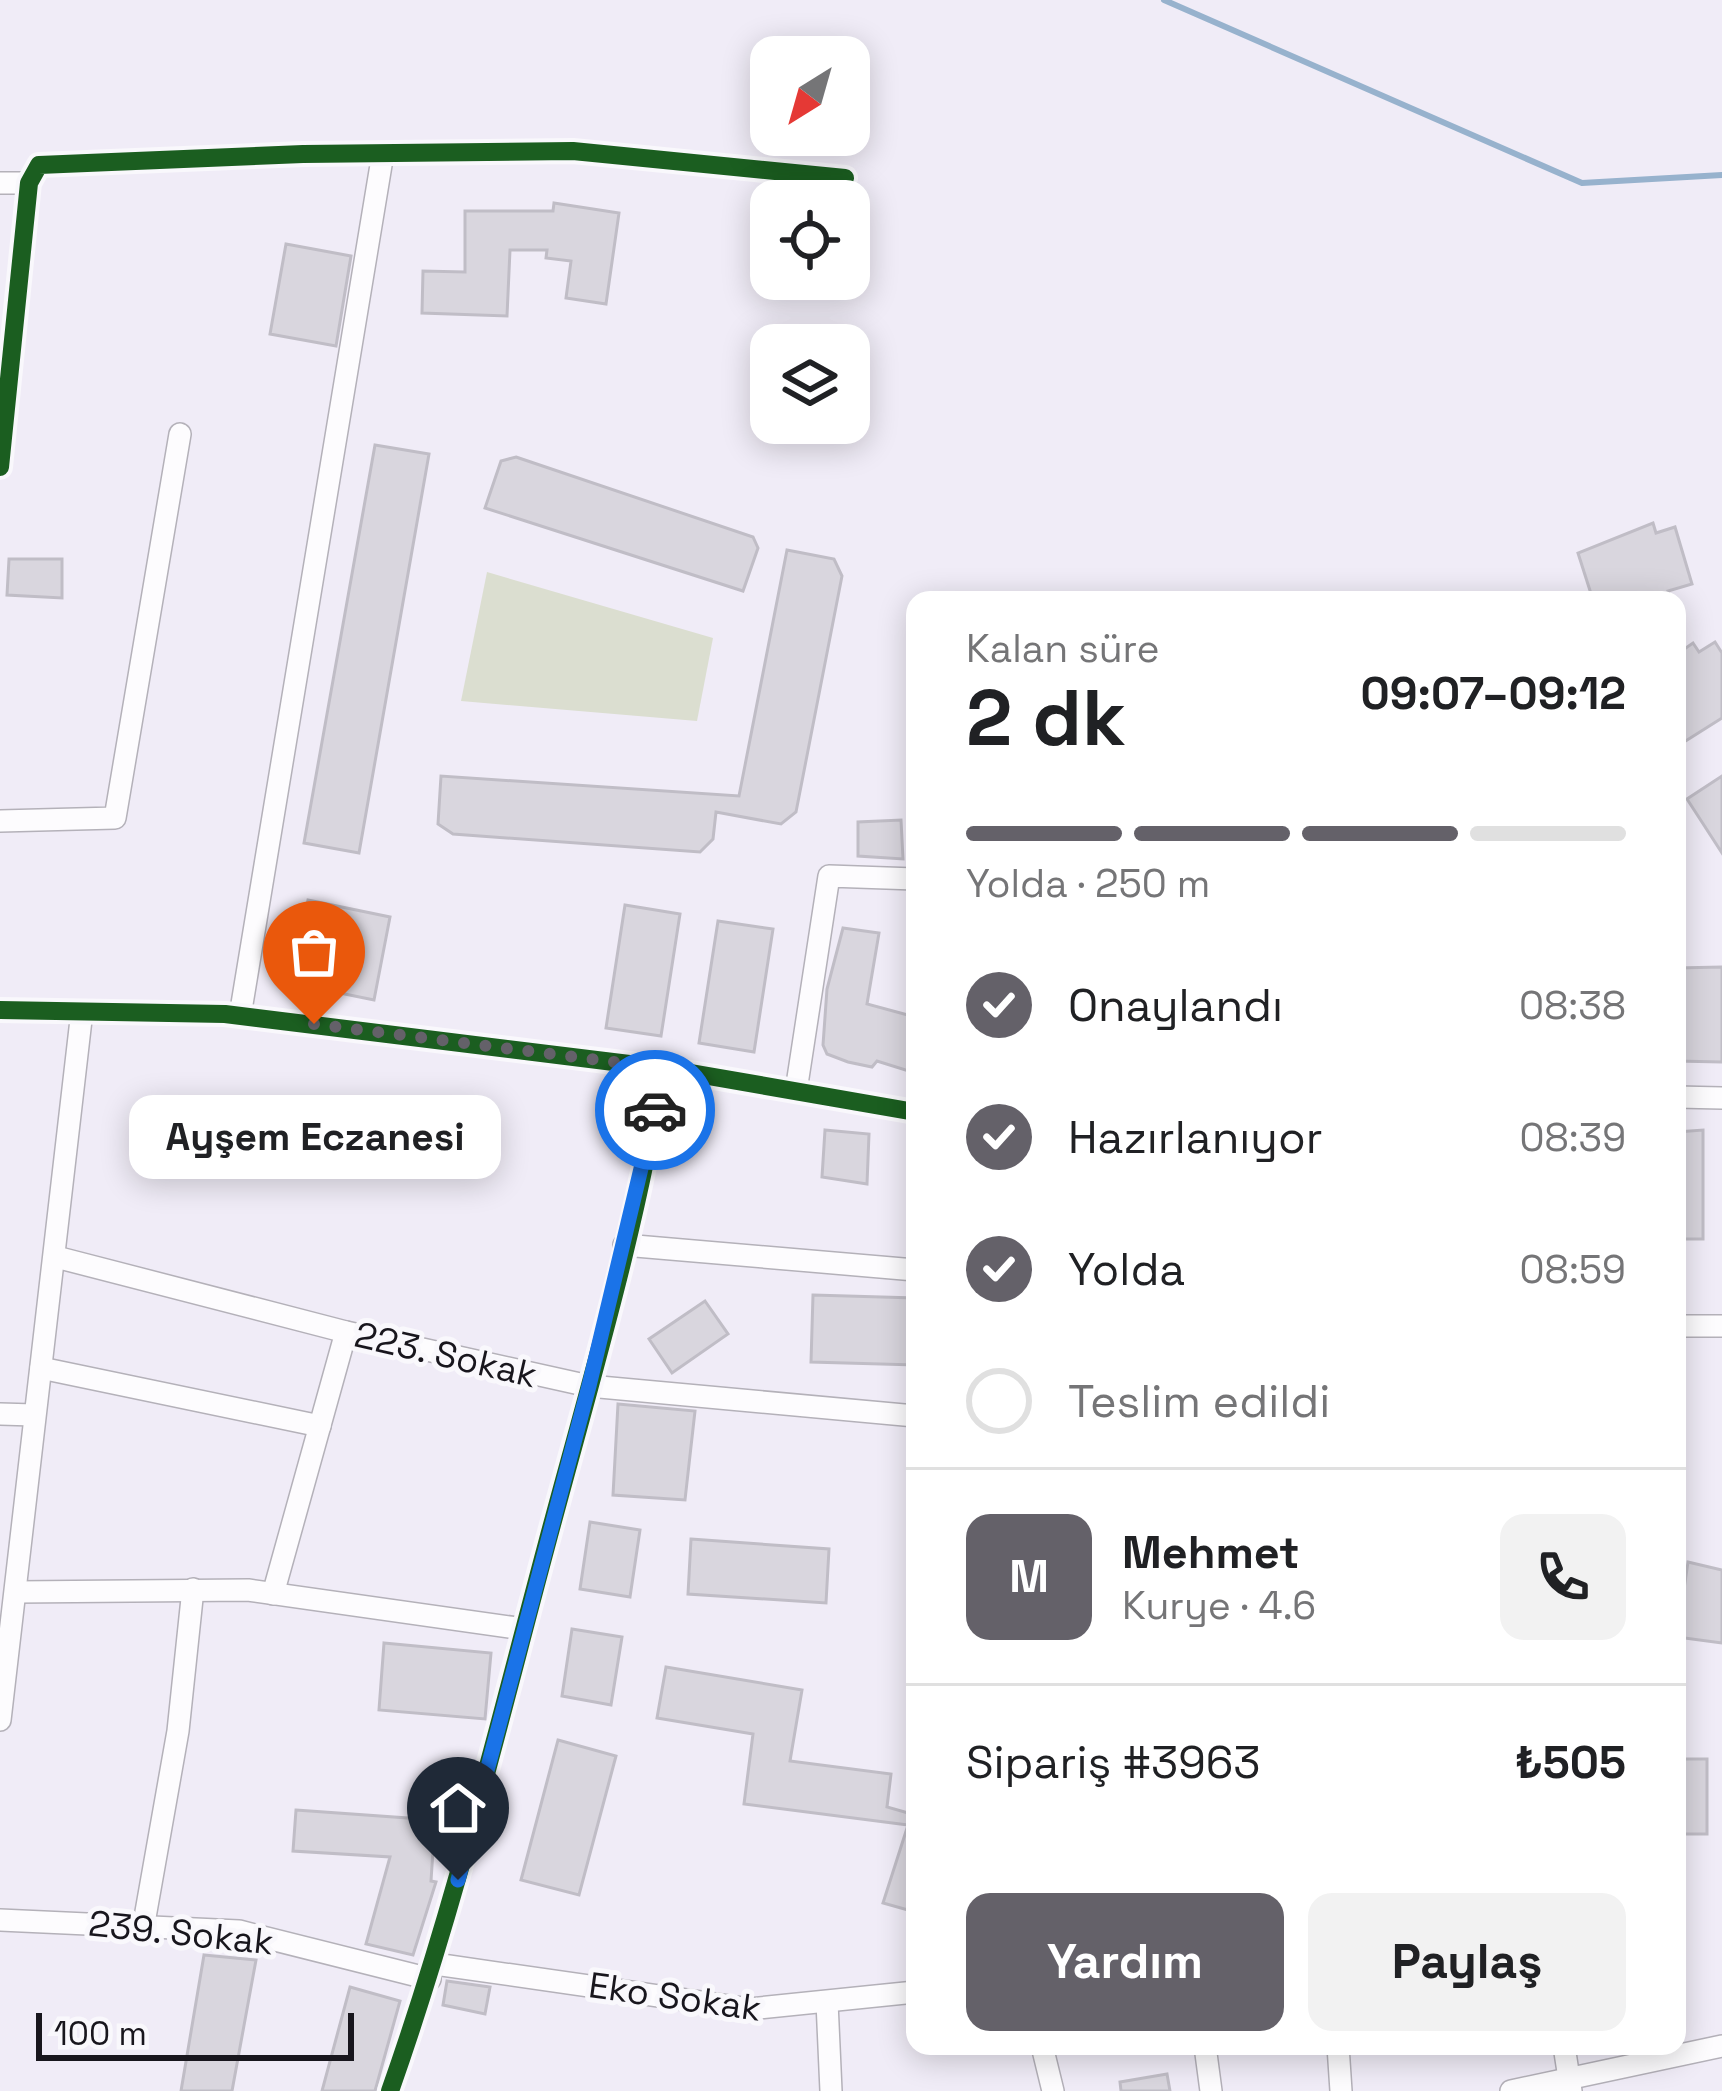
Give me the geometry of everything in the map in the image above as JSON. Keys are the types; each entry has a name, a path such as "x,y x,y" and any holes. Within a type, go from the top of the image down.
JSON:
{"street":[{"path":"0,467 29,183 39,166 64,161 573,151 845,178"},
{"path":"240,1016 383,153"},
{"path":"0,183 29,183"},
{"path":"0,821 115,818 180,434"},
{"path":"796,1091 829,876 906,879"},
{"path":"0,1010 240,1016 662,1068 906,1110"},
{"path":"0,1720 82,1011"},
{"path":"390,2091 432,1971 589,1386 648,1154 662,1068"},
{"path":"1686,1097 1722,1098"},
{"path":"624,1245 906,1269"},
{"name":"223. Sokak","path":"56,1257 346,1332 589,1386 906,1415"},
{"path":"1686,1325 1722,1326"},
{"path":"272,1594 346,1332"},
{"path":"41,1368 320,1426"},
{"path":"0,1414 34,1414"},
{"path":"16,1592 193,1589 272,1594 524,1629"},
{"path":"144,1923 178,1731 193,1589"},
{"name":"239. Sokak","path":"0,1920 144,1923 239,1931 432,1971"},
{"name":"Eko Sokak","path":"432,1971 749,2009 906,1993"},
{"path":"826,2002 831,2091"},
{"path":"1686,2054 1722,2045"},
{"path":"1044,2055 1053,2091"},
{"path":"1206,2055 1211,2091"},
{"path":"1339,2055 1341,2091"},
{"path":"1565,2055 1570,2085"},
{"path":"1511,2091 1570,2085 1684,2055"}],"shaded area":[{"path":"487,572 713,638 697,721 461,701"}],"building":[{"path":"554,203 619,213 606,304 566,298 571,261 546,258 547,250 510,250 507,316 422,313 423,271 465,272 465,211 553,211"},
{"path":"286,244 351,256 336,346 270,334"},
{"path":"375,445 429,454 359,853 304,843"},
{"path":"516,457 753,537 758,548 743,591 485,508 501,461"},
{"path":"1653,523 1656,533 1675,527 1692,584 1668,591 1590,591 1578,553"},
{"path":"787,550 834,559 842,576 796,812 781,824 716,812 713,839 700,852 453,834 438,824 441,776 739,796"},
{"path":"9,559 62,559 62,598 7,595"},
{"path":"1715,642 1722,653 1722,718 1686,741 1686,648 1693,643 1699,652"},
{"path":"1722,776 1722,853 1687,799"},
{"path":"901,820 903,859 858,856 858,822"},
{"path":"308,900 390,917 374,1000 291,983"},
{"path":"625,905 680,914 661,1036 606,1028"},
{"path":"718,921 773,929 754,1052 699,1043"},
{"path":"843,928 879,933 867,1004 906,1015 906,1070 877,1061 872,1067 827,1054 823,1045 827,989"},
{"path":"1722,967 1722,1062 1686,1061 1686,968"},
{"path":"825,1130 869,1134 867,1184 822,1177"},
{"path":"1703,1130 1703,1239 1686,1239 1686,1131"},
{"path":"813,1295 906,1298 906,1365 811,1362"},
{"path":"705,1301 728,1334 672,1373 649,1339"},
{"path":"618,1404 695,1411 685,1500 613,1495"},
{"path":"590,1522 640,1530 630,1597 580,1589"},
{"path":"691,1539 829,1549 826,1603 688,1594"},
{"path":"1688,1562 1722,1570 1722,1643 1686,1638"},
{"path":"572,1629 622,1637 611,1705 562,1696"},
{"path":"384,1643 491,1653 485,1719 379,1710"},
{"path":"666,1667 802,1690 790,1761 891,1774 887,1807 906,1812 906,1825 744,1804 753,1734 657,1718"},
{"path":"558,1740 616,1756 579,1895 521,1880"},
{"path":"1686,1759 1707,1759 1707,1834 1686,1834"},
{"path":"296,1810 435,1820 431,1881 436,1882 413,1955 366,1944 390,1857 293,1851"},
{"path":"906,1831 906,1909 883,1903"},
{"path":"204,1955 256,1960 232,2091 181,2091"},
{"path":"447,1981 490,1987 485,2014 443,2005"},
{"path":"350,1987 400,2001 375,2091 322,2091"},
{"path":"1167,2074 1170,2091 1121,2091 1120,2082"}],"waterway":[{"path":"1164,0 1582,183 1722,175"}],"cycle path":[{"path":"0,467 29,183 39,165 303,154 573,151 845,178"},
{"path":"0,1010 225,1014 662,1068 906,1110"},
{"path":"390,2091 454,1889 595,1369 639,1189 662,1068"}],"way so far":[{"path":"314,1024 662,1068 655,1110"}],"place":[{"name":"Ayşem Eczanesi","path":"314,1024"}],"route":[{"path":"458,1880 589,1386 655,1110"}]}
